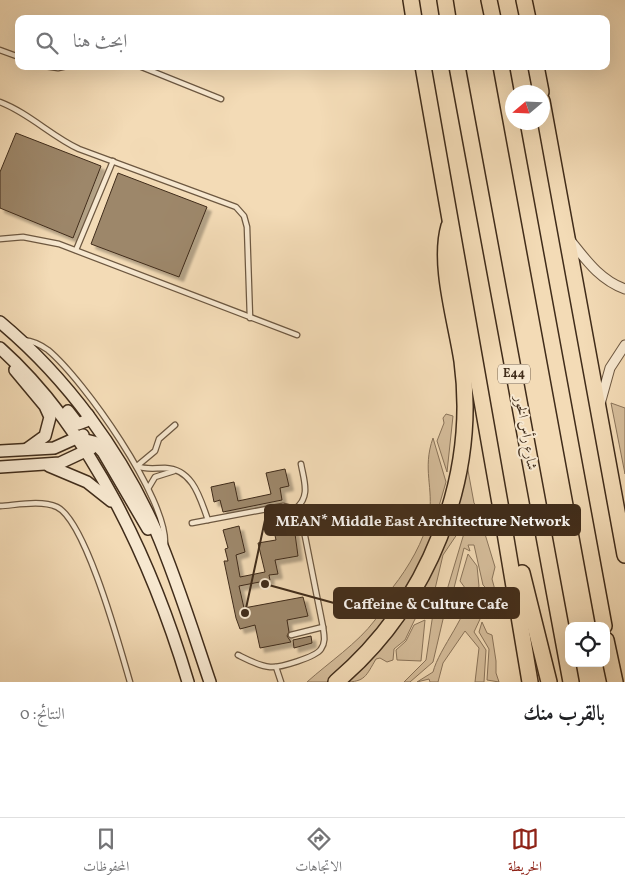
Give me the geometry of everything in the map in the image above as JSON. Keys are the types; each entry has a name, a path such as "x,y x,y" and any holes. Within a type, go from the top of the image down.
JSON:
{"highway":[{"path":"411,0 413,15"},
{"path":"445,0 447,15"},
{"path":"489,0 491,15"},
{"path":"524,0 527,15"},
{"path":"424,70 530,682"},
{"name":"شارع رأس الخور","path":"458,70 570,682"},
{"path":"502,70 603,622"},
{"path":"537,70 540,85"},
{"path":"547,130 625,555"},
{"path":"336,682 380,638 417,585 438,543 453,496 462,453 465,412 463,372 445,252 451,220"},
{"path":"501,508 510,522 515,537 549,682"},
{"path":"610,659 615,682"}],"street":[{"path":"567,237 596,272 625,290"},
{"path":"0,322 56,375 96,427 102,446 151,536 165,553 210,682"},
{"path":"0,339 37,374 76,422 84,423 88,415"},
{"path":"598,412 610,368 625,344"},
{"path":"4,351 44,392 89,456 119,510 160,605 188,682"},
{"path":"4,351 16,371 44,406 50,418 45,436 27,450"},
{"path":"0,451 54,448 78,438 96,427"},
{"path":"78,438 102,446"},
{"path":"0,467 60,463 89,456 102,446"},
{"path":"45,464 87,482 104,494 119,510"}],"lane":[{"path":"0,50 15,56"},
{"path":"149,70 221,98"},
{"path":"0,102 18,111 68,144 230,204 241,212 247,227 250,318"},
{"path":"76,250 113,161"},
{"path":"0,238 35,238 76,250 298,335"},
{"path":"20,339 41,345 56,358 89,397 136,466 149,488 164,524 165,553"},
{"path":"136,466 155,452 159,438 175,425"},
{"path":"295,509 303,501 306,491 300,464"},
{"path":"136,466 176,471 187,477 196,488 208,520"},
{"path":"149,488 155,477 176,471"},
{"path":"0,506 48,504 58,508 72,521 100,587 130,682"},
{"path":"192,523 283,506 295,509 303,520 323,627 324,642 318,652 276,667 265,666 238,656"},
{"path":"291,635 323,627"},
{"path":"276,667 281,682"}],"shaded area":[{"path":"611,403 625,408 625,474"},
{"path":"446,414 453,416 447,472 437,441 444,423 443,418"},
{"path":"433,438 446,482 439,506 444,510 428,551 391,615 328,682 307,682 352,645 375,620 390,591 415,554 429,517 428,459"},
{"path":"467,465 474,503 484,515 485,534 495,567 492,579 498,601 488,607 485,595 488,590 483,585 474,545 468,545 470,551 464,548 453,592 415,619 405,640 394,649 393,660 387,662 380,658 376,659 364,677 357,681 345,682 399,621 425,585 434,569 455,517","holes":["464,524 465,530 447,590 416,616 419,608 435,589 443,555"]},
{"path":"468,554 477,566 479,586 477,593 482,596 485,606 479,611 481,617 474,632 486,650 484,682 475,682 479,648 465,631 443,663 438,682 430,682 429,679 417,682 433,672 441,652 465,610 468,592 460,581"},
{"path":"452,593 457,603 444,615 433,662 410,682 404,682 426,660 434,607"},
{"path":"425,620 421,661 397,660 396,650 406,641 414,625"},
{"path":"482,622 487,633 492,635 496,673 499,682 487,680 489,649 479,632"}],"building":[{"path":"16,133 101,166 73,238 0,208 0,172"},
{"path":"118,173 207,207 179,277 91,244"},
{"path":"285,469 289,486 280,488 282,500 223,512 220,500 214,502 211,487 234,482 238,501 271,494 266,473"},
{"path":"293,519 298,556 275,560 278,574 269,575 270,580 239,586 244,608 303,597 308,616 287,620 289,632 287,636 291,642 260,648 255,625 240,629 236,618 224,561 228,561 225,549 228,548 223,530 239,526 245,552 236,555 240,577 265,572 258,543 276,540 272,522"},
{"path":"311,636 312,643 294,648 293,640"}],"place":[{"name":"Caffeine & Culture Cafe","path":"265,584"},
{"name":"MEAN* Middle East Architecture Network","path":"245,613"}]}
